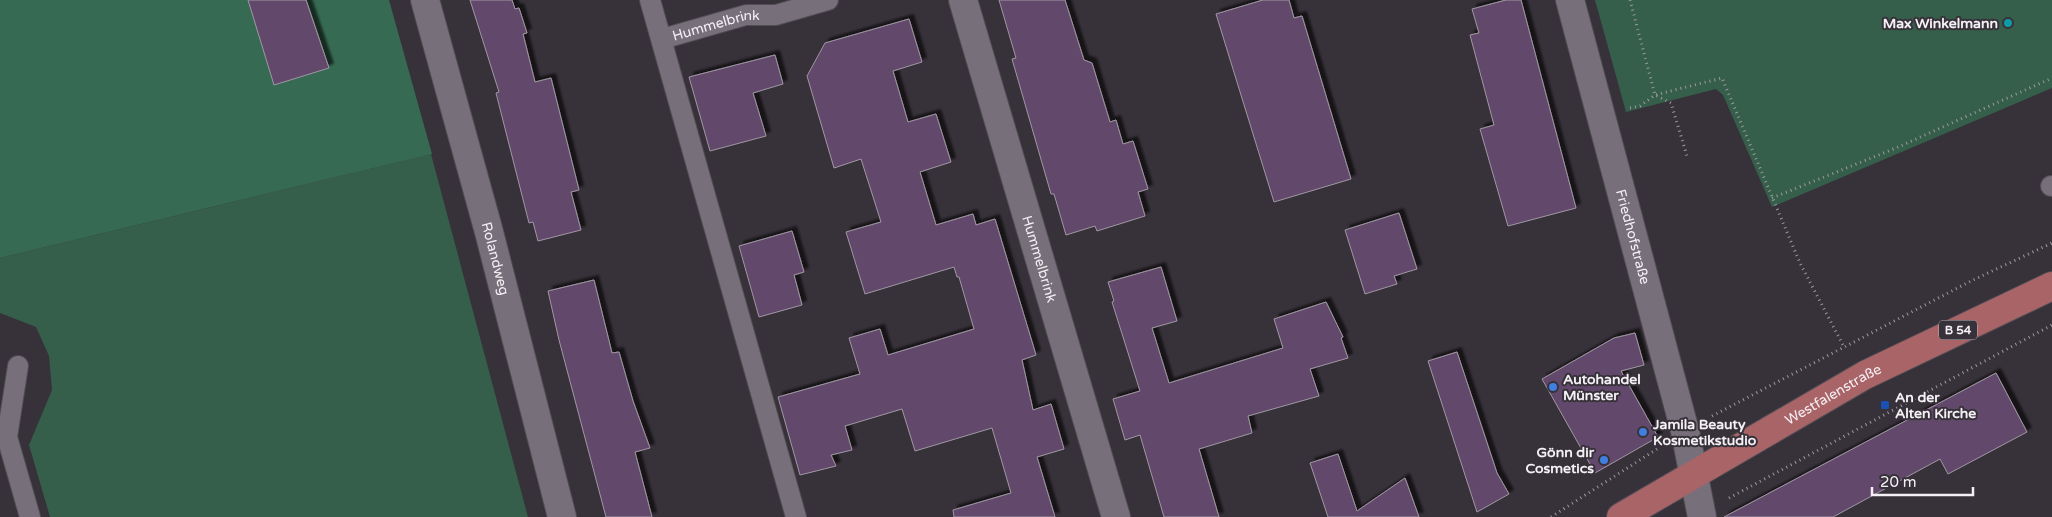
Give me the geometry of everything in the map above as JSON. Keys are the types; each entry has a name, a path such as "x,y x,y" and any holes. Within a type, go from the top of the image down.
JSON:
{"main road":[{"name":"Westfalenstraße","path":"1621,517 1865,375 2052,286"}],"street":[{"name":"Rolandweg","path":"425,0 489,232 562,517"},
{"name":"Hummelbrink","path":"964,0 1116,517"},
{"name":"Friedhofstraße","path":"1570,0 1685,431 1694,474"},
{"path":"1694,474 1701,515"}],"lane":[{"path":"650,0 796,517"},
{"name":"Hummelbrink","path":"662,39 746,15 776,15 828,0"},
{"path":"18,366 7,437 30,517"}],"path":[{"path":"1630,0 1655,95"},
{"path":"1655,95 1722,78 1814,294 1844,347"},
{"path":"1772,198 1896,148 2052,78"},
{"path":"1655,95 1671,102 1687,156"},
{"path":"1551,517 1685,431 1971,281 2052,243"},
{"path":"1701,515 2052,325"}],"green space":[{"path":"0,0 389,0 432,154 0,258"},
{"path":"1595,0 2052,0 2052,88 1772,207 1723,95 1716,89 1626,112"},
{"path":"431,154 528,517 50,517 29,445 52,390 49,356 36,327 0,313 0,258"}],"building":[{"path":"248,0 306,0 329,68 274,85"},
{"path":"470,0 512,0 515,9 519,8 527,33 523,34 535,82 551,78 579,190 571,192 581,230 538,241 533,222 529,223 496,93 499,92"},
{"path":"999,0 1065,0 1084,60 1092,63 1110,122 1116,120 1123,144 1133,141 1148,189 1138,192 1145,216 1097,231 1095,226 1066,235 1054,194 1051,194 1012,59 1016,58"},
{"path":"1263,0 1289,0 1294,18 1302,16 1351,179 1274,202 1216,14"},
{"path":"1506,0 1521,0 1576,208 1508,226 1480,129 1494,125 1470,35 1479,33 1472,9"},
{"path":"909,19 922,62 893,71 908,122 936,114 951,162 920,172 936,225 973,214 976,225 995,219 1036,355 1022,360 1033,410 1051,404 1064,449 1037,457 1055,517 954,517 953,510 1011,493 992,428 915,451 902,409 845,426 852,450 831,455 836,466 800,475 778,397 860,374 849,338 880,329 888,355 974,329 959,277 957,277 954,267 865,294 846,232 881,222 861,159 834,168 807,76 825,43"},
{"path":"775,55 783,84 753,93 766,136 710,151 689,77"},
{"path":"1399,213 1417,269 1394,276 1397,284 1365,294 1345,230"},
{"path":"792,231 804,272 794,275 802,305 759,317 739,246"},
{"path":"1161,267 1177,321 1152,328 1169,383 1283,348 1274,319 1326,302 1343,337 1341,338 1348,358 1310,369 1319,396 1248,416 1252,433 1199,449 1219,517 1164,517 1140,435 1125,440 1113,399 1140,391 1112,302 1114,301 1108,282"},
{"path":"594,280 612,353 619,352 633,401 650,448 635,452 652,517 606,517 559,340 548,291"},
{"path":"1635,333 1644,365 1621,371 1658,437 1595,473 1542,379 1614,338"},
{"path":"1457,352 1497,473 1509,494 1477,512 1428,361"},
{"path":"1996,373 2027,432 1948,474 1940,459 1833,517 1724,517"},
{"path":"1338,454 1357,511 1405,478 1419,517 1328,517 1310,463"}],"place":[{"name":"Max Winkelmann","path":"2008,23"},
{"name":"Autohandel Münster","path":"1553,387"},
{"name":"An der Alten Kirche","path":"1885,405"},
{"name":"Jamila Beauty Kosmetikstudio","path":"1643,432"},
{"name":"Gönn dir Cosmetics","path":"1604,460"}]}
